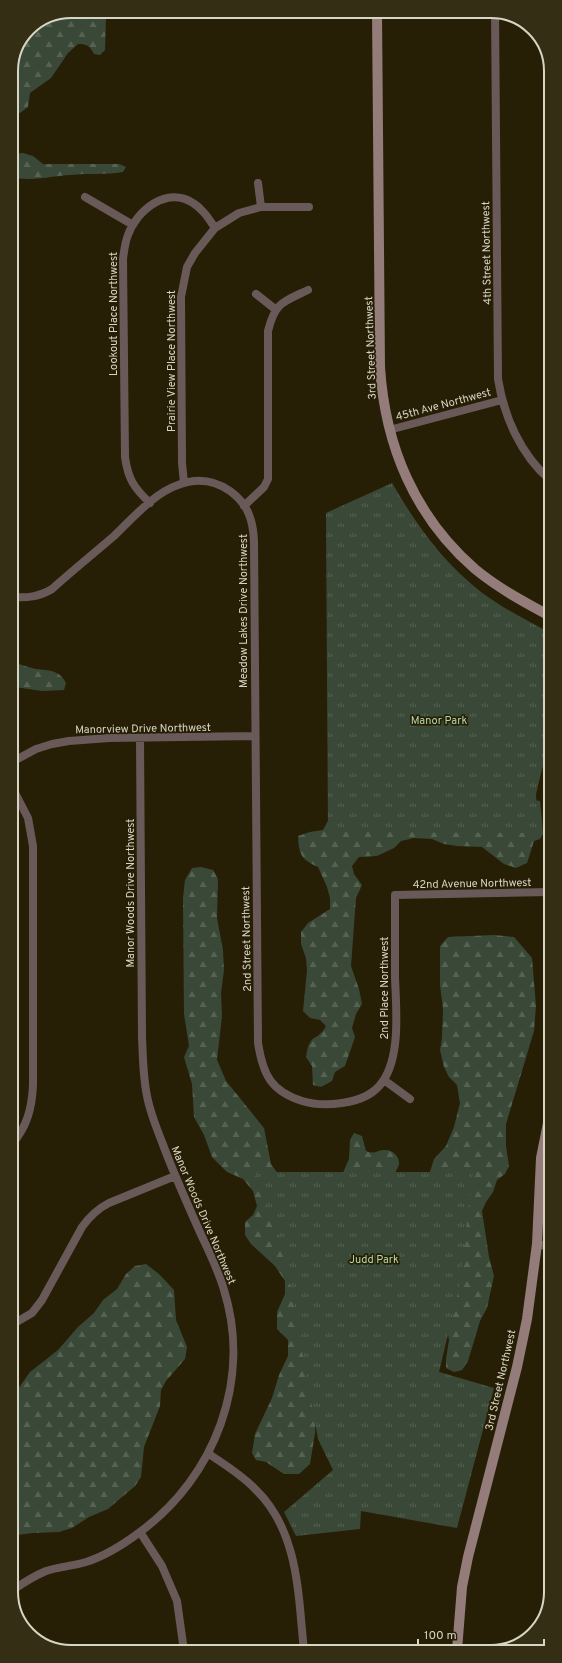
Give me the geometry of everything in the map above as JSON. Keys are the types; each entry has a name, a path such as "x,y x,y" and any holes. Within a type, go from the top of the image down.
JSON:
{"street":[{"name":"3rd Street Northwest","path":"376,18 380,367 389,430 396,453 407,479 421,505 442,534 460,554 486,577 518,599 544,613"},
{"name":"4th Street Northwest","path":"495,18 498,379 508,421 536,466 544,474"},
{"path":"258,183 261,207"},
{"path":"85,197 133,225"},
{"name":"Lookout Place Northwest","path":"150,503 132,483 127,470 125,457 123,259 128,234 147,207 162,199 176,198 193,202 206,216 214,228"},
{"name":"Prairie View Place Northwest","path":"184,483 182,463 181,297 187,267 195,253 214,228 239,213 261,207 308,207"},
{"path":"244,506 264,487 268,479 268,331 271,320 275,309 285,301 308,290"},
{"path":"256,294 275,309"},
{"name":"45th Ave Northwest","path":"389,430 502,400"},
{"name":"Meadow Lakes Drive Northwest","path":"18,597 43,595 52,589 150,503 170,489 184,483 200,481 216,483 232,493 244,506 252,520 255,736"},
{"name":"Manorview Drive Northwest","path":"18,759 36,749 69,741 255,736"},
{"name":"2nd Street Northwest","path":"255,736 258,1043 261,1062 266,1075 273,1085 283,1093 295,1099 322,1105"},
{"name":"Manor Woods Drive Northwest","path":"18,1587 45,1572 87,1561 102,1555 140,1532 159,1517 186,1488 209,1454 220,1430 230,1396 234,1351 233,1327 228,1302 218,1272 175,1176 153,1119 147,1097 142,1030 140,738"},
{"path":"18,799 28,818 33,846 33,1085 32,1103 29,1116 24,1128 18,1136"},
{"name":"42nd Avenue Northwest","path":"395,895 544,892"},
{"name":"2nd Place Northwest","path":"322,1105 347,1103 371,1093 384,1080 389,1068 395,1038 395,895"},
{"path":"384,1080 410,1099"},
{"name":"3rd Street Northwest","path":"457,1645 460,1602 466,1564 517,1366 527,1319 537,1244 541,1158 544,1143"},
{"path":"18,1321 32,1313 42,1300 82,1226 90,1215 109,1203 175,1176"},
{"path":"537,1244 544,1246"},
{"path":"209,1454 234,1470 257,1490 285,1532 294,1566 303,1645"},
{"path":"140,1532 162,1566 177,1601 183,1645"}],"green space":[{"path":"106,18 105,50 100,55 94,54 88,46 78,44 68,53 51,78 30,93 28,107 20,113 18,112 19,60 22,50 33,33 50,22 60,19"},
{"path":"18,153 23,153 33,156 43,164 119,164 126,167 123,172 116,173 77,174 33,179 18,178"},
{"name":"Manor Park","path":"392,483 411,514 431,542 454,568 481,592 497,603 544,630 544,765 536,794 538,833 328,832 326,513"},
{"path":"18,664 57,673 66,683 64,690 42,691 18,687"},
{"path":"533,800 540,801 543,833 540,839 534,841 527,863 516,868 504,864 482,847 457,846 444,844 432,839 414,838 401,841 394,848 377,856 359,857 352,866 354,874 362,885 356,898 351,966 359,989 362,1004 356,1014 352,1028 355,1037 345,1066 335,1072 332,1081 321,1087 313,1085 312,1066 306,1057 307,1050 311,1041 324,1030 326,1026 320,1020 310,1018 303,1011 307,971 306,958 301,944 301,932 308,923 330,909 330,898 318,867 304,859 302,856 299,848 298,836 323,830 329,819"},
{"path":"201,867 213,870 218,879 217,918 223,950 224,970 221,993 222,1016 217,1060 226,1081 264,1128 271,1164 281,1178 316,1409 315,1433 310,1464 299,1474 284,1474 266,1462 256,1460 252,1453 255,1434 272,1398 279,1375 288,1356 288,1340 277,1329 277,1312 285,1294 285,1281 275,1266 251,1244 245,1235 245,1222 253,1215 257,1206 253,1191 243,1179 227,1172 212,1157 204,1135 194,1117 192,1084 184,1057 189,1046 184,1014 183,898 185,880 192,868"},
{"path":"494,935 514,937 532,958 536,1006 534,1031 506,1124 506,1146 509,1166 505,1174 497,1180 493,1192 482,1211 489,1257 494,1276 487,1308 480,1321 468,1361 462,1370 454,1372 446,1368 449,1340 445,1320 429,1175 434,1159 446,1146 454,1127 460,1103 457,1085 449,1077 444,1067 440,1050 443,1009 440,985 440,946 448,937"},
{"path":"354,1133 362,1136 366,1151 374,1152 388,1150 395,1154 399,1164 395,1173 339,1182 349,1159 350,1140"},
{"name":"Judd Park","path":"254,1172 473,1172 459,1288 439,1372 494,1388 457,1528 361,1511 360,1529 296,1536 284,1512 333,1470 318,1439 284,1253"},
{"path":"146,1264 159,1274 174,1290 176,1320 187,1347 185,1359 166,1381 161,1390 160,1406 144,1447 141,1477 135,1486 108,1509 89,1517 72,1528 59,1532 18,1535 18,1389 30,1372 58,1350 78,1327 94,1313 103,1300 117,1289 126,1274 135,1266"}]}
